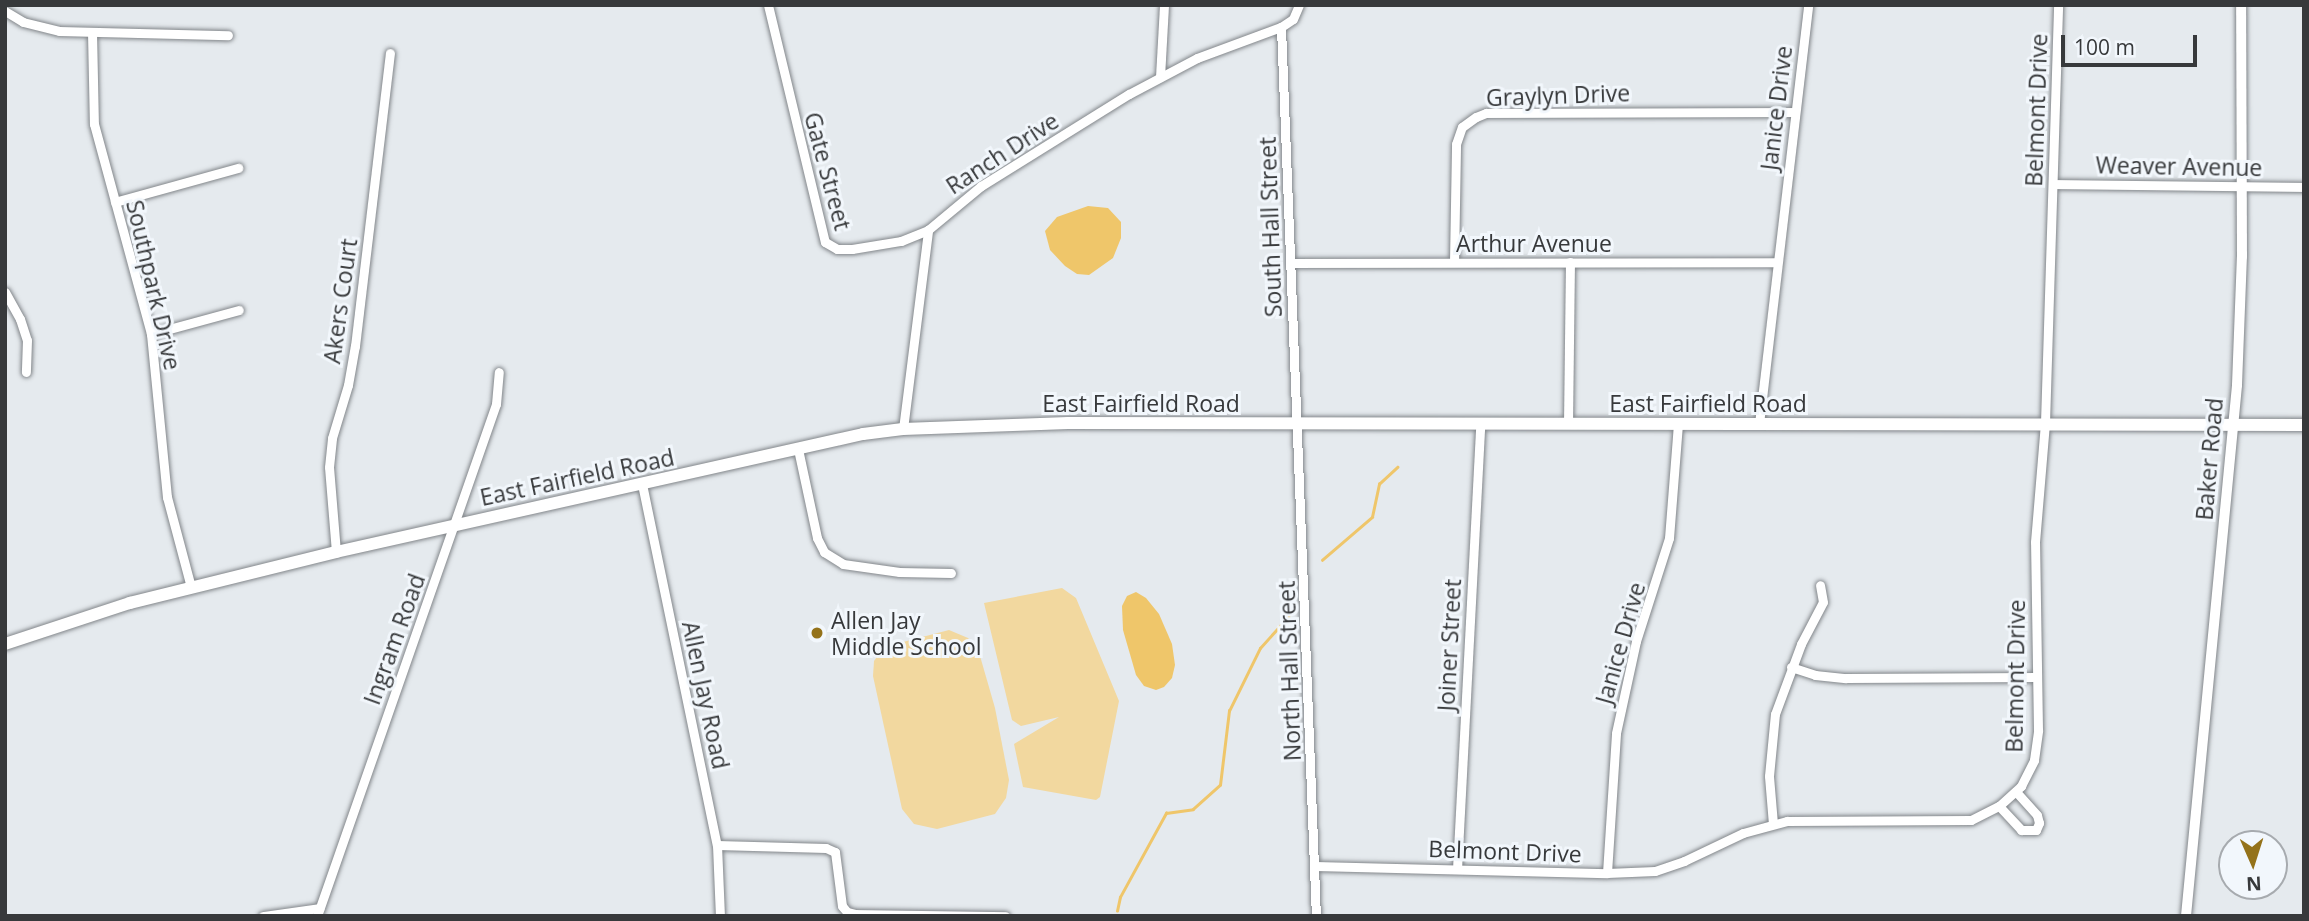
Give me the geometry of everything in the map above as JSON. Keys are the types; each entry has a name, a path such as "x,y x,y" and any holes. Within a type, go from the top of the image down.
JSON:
{"main road":[{"name":"East Fairfield Road","path":"5,645 130,603 336,552 798,449 903,429 1068,423 1295,425 2234,422 2304,425"}],"street":[{"name":"Gate Street","path":"768,5 825,242 837,249 852,249 901,241 928,230"},
{"path":"1160,77 1164,5"},
{"path":"1281,27 1293,19 1299,5"},
{"name":"Janice Drive","path":"1759,424 1808,5"},
{"name":"Belmont Drive","path":"1315,866 1607,873 1655,871 1684,861 1743,833 1773,824 1818,820 1971,820 1999,806 2016,792 2029,775 2037,747 2035,542 2045,423 2058,5"},
{"name":"Baker Road","path":"2186,916 2234,422 2241,286 2241,5"},
{"path":"5,11 23,22 41,27 92,32 228,35"},
{"name":"Ranch Drive","path":"928,230 981,186 1160,77 1197,58 1281,27"},
{"name":"South Hall Street","path":"1281,27 1295,425"},
{"name":"Southpark Drive","path":"92,32 94,124 151,334 167,497 191,587"},
{"name":"Akers Court","path":"336,552 329,467 332,438 348,385 355,346 390,54"},
{"name":"Graylyn Drive","path":"1454,262 1456,144 1462,127 1476,117 1486,113 1795,111"},
{"path":"115,202 238,168"},
{"name":"Weaver Avenue","path":"2054,184 2304,187"},
{"path":"903,429 928,230"},
{"path":"1568,424 1570,262"},
{"name":"Arthur Avenue","path":"1291,263 1776,262"},
{"path":"5,292 20,319 27,340 26,372"},
{"path":"151,334 239,310"},
{"name":"Ingram Road","path":"318,912 496,404 499,372"},
{"name":"Joiner Street","path":"1457,869 1479,424"},
{"name":"Janice Drive","path":"1607,873 1616,733 1636,641 1669,538 1678,424"},
{"name":"North Hall Street","path":"1295,425 1298,442 1316,916"},
{"path":"798,449 817,538 824,552 843,565 899,572 951,573"},
{"name":"Allen Jay Road","path":"642,484 718,845 720,916"},
{"path":"1773,824 1770,742 1781,691 1823,602 1820,584"},
{"path":"1791,667 1815,675 1846,678 2037,677"},
{"path":"1999,806 2021,830 2036,830 2039,823 2037,815 2016,792"},
{"path":"718,845 826,848 835,852 842,906 847,912 1005,916"},
{"path":"264,916 318,912"}],"shaded area":[{"path":"1088,206 1108,208 1121,222 1121,238 1113,258 1089,275 1077,274 1065,266 1050,250 1045,231 1057,217"},
{"path":"1062,588 1076,598 1119,701 1100,797 1096,800 1023,787 1014,744 1059,717 1021,726 1012,720 984,603"},
{"path":"1136,592 1146,598 1159,614 1172,644 1175,665 1172,678 1164,687 1156,690 1144,686 1136,675 1123,630 1122,606 1127,596"},
{"path":"949,630 968,638 978,649 995,708 1009,780 1006,798 995,814 937,829 914,824 902,809 873,676 874,661 884,647"}],"waterway":[{"path":"1322,560 1372,517 1379,484 1397,467"},
{"path":"1117,911 1120,897 1166,813 1193,809 1220,785 1229,711 1260,648 1288,617"}],"place":[{"name":"Allen Jay Middle School","path":"817,633"}]}
